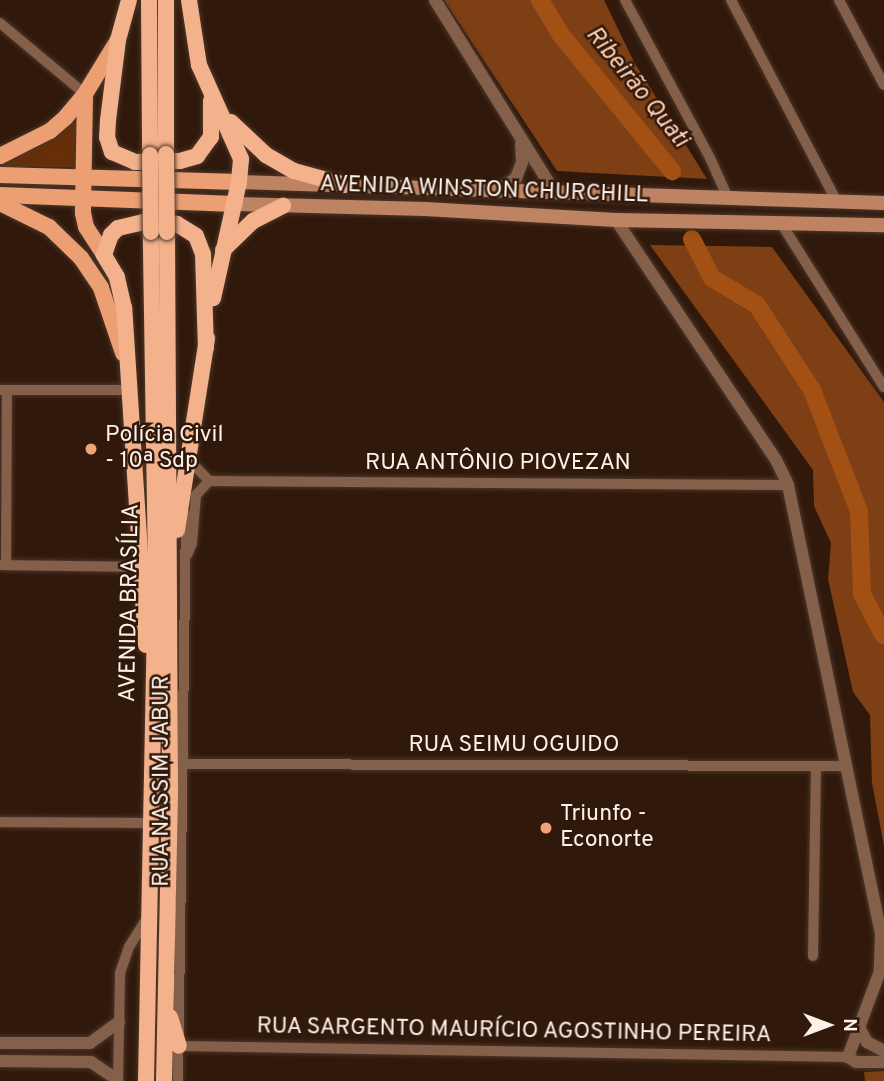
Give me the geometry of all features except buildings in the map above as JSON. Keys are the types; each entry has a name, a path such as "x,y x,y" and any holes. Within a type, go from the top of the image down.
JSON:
{"highway":[{"path":"129,0 118,40 107,137 112,152 119,158 135,162 180,161 197,156 211,138 213,128 209,88"},
{"name":"AVENIDA BRASÍLIA","path":"149,0 158,154 170,570 170,788 164,1081"},
{"name":"AVENIDA BRASÍLIA","path":"158,154 166,0"},
{"path":"170,570 190,461 221,252 239,182 238,149 199,65 189,0"},
{"path":"218,107 241,134 266,155 294,171 345,185"},
{"path":"221,252 253,221 283,206"},
{"path":"152,742 122,293 104,255 111,235 128,224 177,224 191,230 201,244 203,254 206,348"},
{"name":"AVENIDA BRASÍLIA","path":"146,1081 156,569 159,232"},
{"path":"164,994 179,1046"}],"main road":[{"path":"0,156 50,131 85,94 118,40"},
{"path":"85,94 82,200 86,227 104,255"},
{"name":"AVENIDA WINSTON CHURCHILL","path":"0,175 554,191 884,204"},
{"name":"AVENIDA WINSTON CHURCHILL","path":"0,195 82,200 425,209 616,220 884,225"},
{"path":"0,203 35,218 63,238 81,258 102,288 130,386"}],"street":[{"path":"435,0 521,143 554,191"},
{"path":"625,0 710,158 728,198"},
{"path":"731,0 836,202"},
{"path":"838,0 884,85"},
{"path":"0,23 85,94"},
{"path":"499,190 516,178 522,162 521,143"},
{"path":"616,220 776,460 788,485 883,949 880,971 848,1057"},
{"path":"781,223 884,387"},
{"path":"130,386 4,390 3,565 140,567"},
{"path":"185,559 192,543 196,495 209,481 190,461"},
{"name":"RUA NASSIM JABUR","path":"178,1081 186,481"},
{"name":"RUA ANTÔNIO PIOVEZAN","path":"209,481 788,485"},
{"name":"RUA SEIMU OGUIDO","path":"182,765 846,766"},
{"path":"813,956 816,765"},
{"path":"0,822 150,823"},
{"path":"118,1080 121,967 129,947 149,914"},
{"path":"0,1043 90,1043 119,1022"},
{"path":"860,1029 867,1042 884,1052"},
{"path":"90,1043 90,1062"},
{"name":"RUA SARGENTO MAURÍCIO AGOSTINHO PEREIRA","path":"179,1046 848,1057"},
{"path":"848,1057 884,1052"},
{"path":"848,1057 856,1062 884,1062"},
{"path":"0,1061 90,1062 118,1080"}],"shaded area":[{"path":"444,0 604,0 634,62 707,179 557,171"},
{"path":"83,111 76,167 0,167 0,164 39,146"},
{"path":"650,245 772,247 884,402 884,846 872,783 870,715 853,692 828,579 831,543 814,506 813,470"},
{"path":"884,1071 884,1081 865,1081 864,1072"}],"waterway":[{"name":"Ribeirão Quati","path":"540,0 561,35 672,171"},
{"name":"Ribeirão Quati","path":"692,239 712,278 757,305 812,390 859,511 862,594 884,636"}],"place":[{"name":"Polícia Civil - 10ª Sdp","path":"91,449"},
{"name":"Triunfo - Econorte","path":"546,828"}]}
